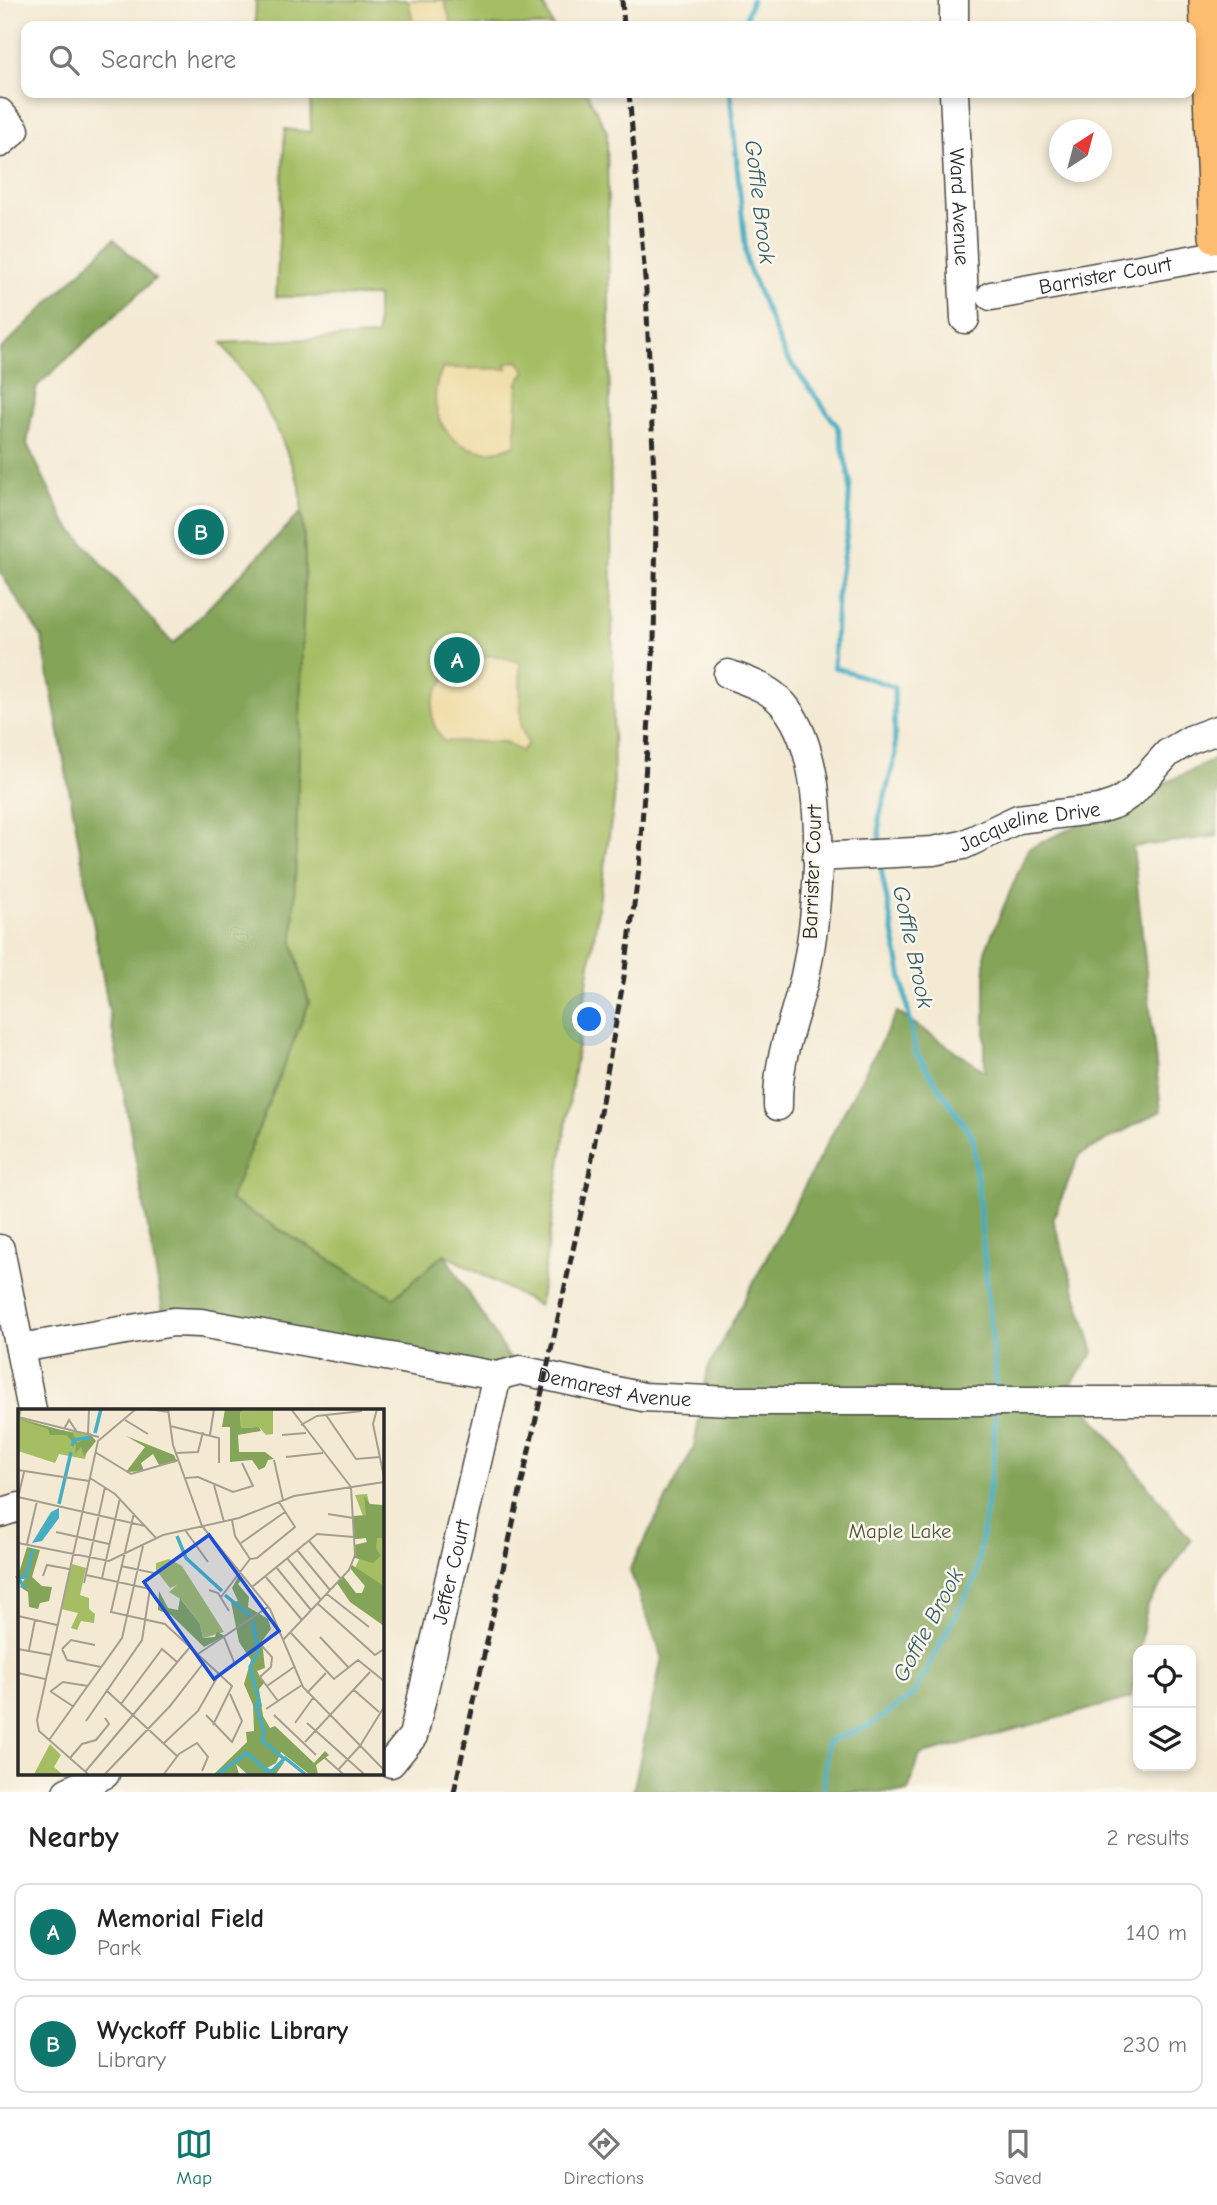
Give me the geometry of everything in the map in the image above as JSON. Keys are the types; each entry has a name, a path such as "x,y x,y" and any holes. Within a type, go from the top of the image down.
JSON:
{"main road":[{"path":"1207,0 1217,236"}],"street":[{"path":"954,0 954,21"},
{"name":"Ward Avenue","path":"954,98 965,319"},
{"name":"Barrister Court","path":"991,296 1217,255"},
{"name":"Barrister Court","path":"728,674 758,685 774,695 797,724 815,791 817,857 814,923 804,976 781,1054 778,1106"},
{"name":"Jacqueline Drive","path":"817,857 933,851 973,841 1018,819 1099,809 1117,803 1133,792 1168,753 1189,740 1217,730"},
{"path":"0,1249 32,1409"},
{"name":"Demarest Avenue","path":"20,1348 173,1322 201,1323 497,1376 520,1370 643,1396 731,1401 1217,1401"},
{"name":"Jeffer Court","path":"391,1763 413,1736 497,1376"},
{"path":"0,1513 18,1507"},
{"path":"67,1792 107,1780"}],"green space":[{"path":"256,0 542,0 551,21 255,21"},
{"path":"310,98 590,98 607,132 614,802 539,1306 444,1254 394,1298 230,1200 309,1003 293,944 305,555 300,486 280,435 258,394 222,343 377,336 377,296 276,297 285,129 311,132"},
{"path":"114,239 155,279 37,386 27,444 65,522 173,644 301,512 305,555 293,944 309,1003 230,1200 394,1298 444,1254 520,1375 165,1323 42,638 0,572 0,350"},
{"name":"Maple Lake","path":"1217,758 1217,836 1133,847 1161,1111 1079,1155 1053,1219 1094,1352 1069,1387 1191,1540 1147,1606 1140,1645 1133,1645 1131,1698 920,1755 908,1792 633,1792 662,1657 630,1571 694,1447 708,1368 897,1012 985,1071 985,951 1028,849"}],"sand":[{"path":"408,0 444,0 450,21 413,21"},
{"path":"518,361 526,371 518,382 515,445 496,451 478,450 462,445 449,435 440,421 436,405 436,387 443,368 507,369 506,363"},
{"path":"493,655 520,662 521,727 528,744 521,751 505,742 443,741 434,723 432,708 441,685 459,668"}],"waterway":[{"name":"Goffle Brook","path":"745,21 752,0"},
{"name":"Goffle Brook","path":"730,98 747,264 785,355 838,427 850,481 847,533 837,597 834,667 894,687 895,757 879,819 880,846"},
{"name":"Goffle Brook","path":"880,863 916,1053 973,1138 997,1391"},
{"name":"Goffle Brook","path":"823,1792 827,1742 869,1726 913,1695 976,1577 993,1459 996,1408"}],"railway":[{"path":"622,0 624,21"},
{"path":"454,1792 587,1186 624,977 639,869 654,642 656,522 646,290 629,98"}],"place":[{"name":"Wyckoff Public Library","path":"201,532"},
{"name":"Memorial Field","path":"457,660"}]}
